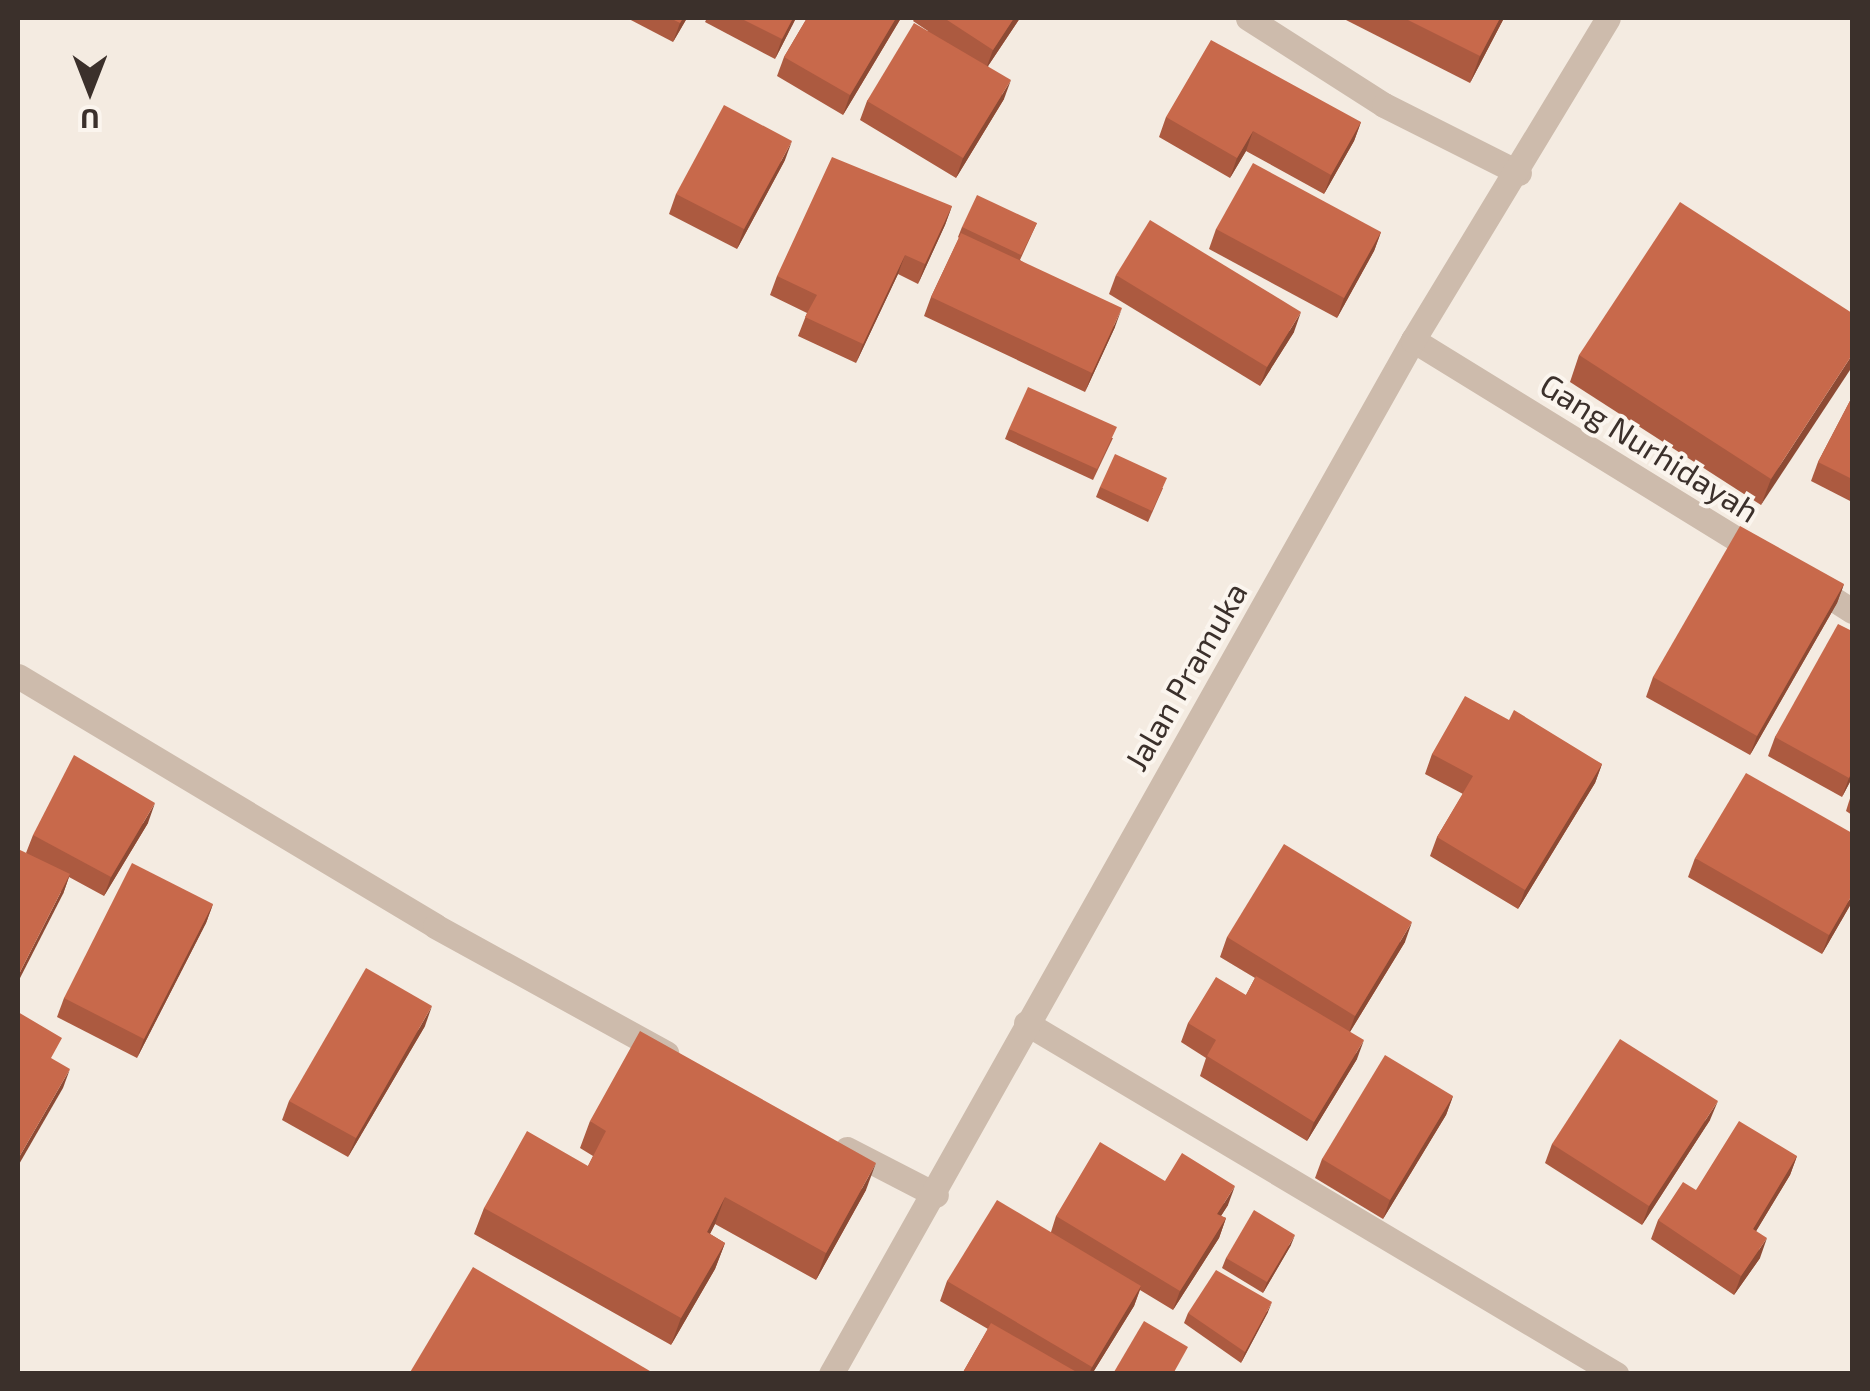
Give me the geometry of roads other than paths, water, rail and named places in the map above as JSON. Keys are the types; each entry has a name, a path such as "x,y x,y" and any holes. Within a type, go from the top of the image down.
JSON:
{"street":[{"path":"1248,18 1384,105 1519,173"},
{"name":"Jalan Pramuka","path":"835,1372 936,1195 1026,1023 1414,340 1519,173 1608,18"},
{"name":"Gang Nurhidayah","path":"1414,340 1852,610"},
{"path":"18,676 436,926 695,1068"},
{"path":"1026,1023 1616,1374"},
{"path":"815,1132 936,1195"}]}
